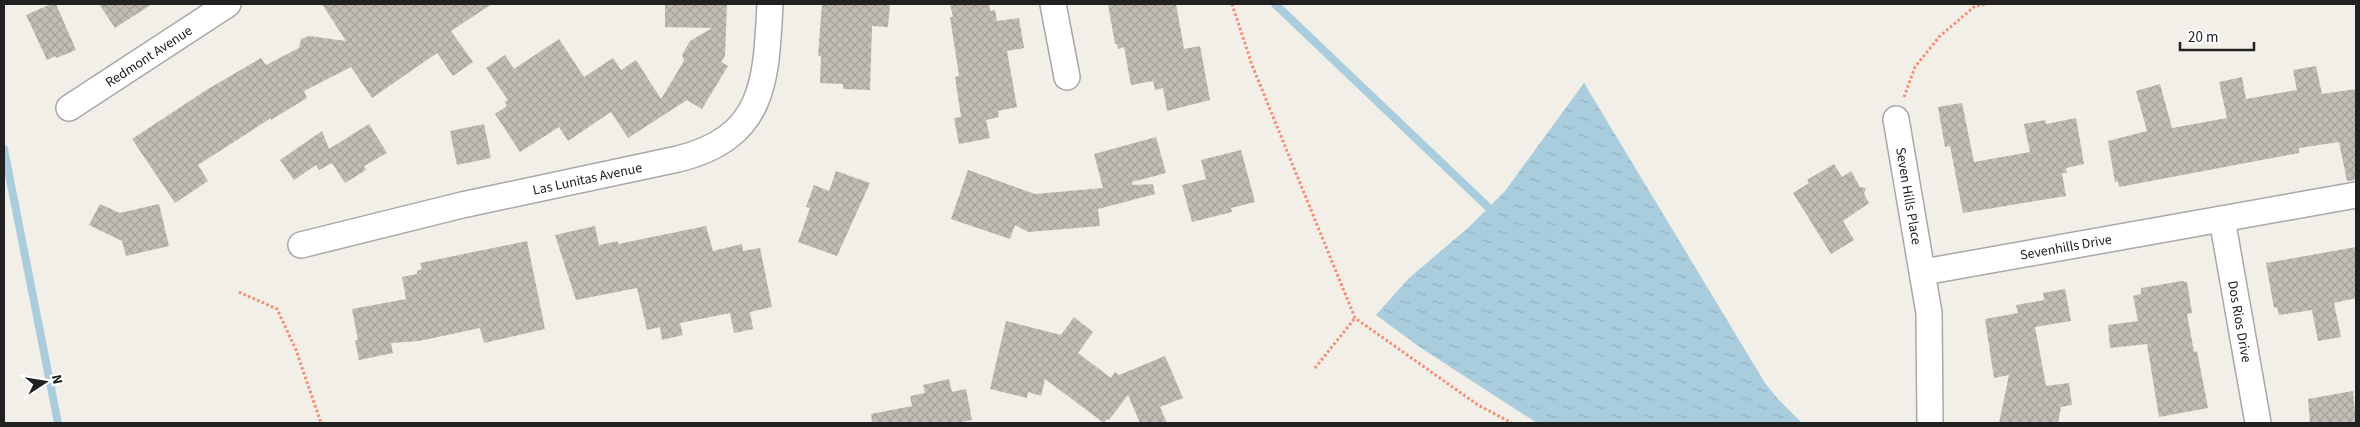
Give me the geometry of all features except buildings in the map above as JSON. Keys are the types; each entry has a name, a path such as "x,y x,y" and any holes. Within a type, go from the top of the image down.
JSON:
{"street":[{"name":"Redmont Avenue","path":"69,108 228,4"},
{"name":"Las Lunitas Avenue","path":"300,245 462,205 678,159 710,149 735,131 756,102 764,80 770,4"},
{"path":"1053,4 1067,77"},
{"name":"Seven Hills Place","path":"1896,118 1924,272"},
{"name":"Sevenhills Drive","path":"1924,272 2356,195"},
{"name":"Dos Rios Drive","path":"2222,219 2258,423"},
{"path":"1924,272 1929,313 1930,423"}],"path":[{"path":"1232,4 1252,65 1355,318 1478,404 1512,423"},
{"path":"1896,118 1915,67 1939,37 1975,6 1987,4"},
{"path":"238,292 277,309 296,350 321,423"},
{"path":"1315,368 1355,318"}],"water":[{"path":"1584,83 1765,383 1802,423 1537,423 1421,348 1376,315 1408,279 1469,227 1505,191"}],"waterway":[{"path":"1275,4 1489,208"},
{"path":"4,149 58,423"}]}
